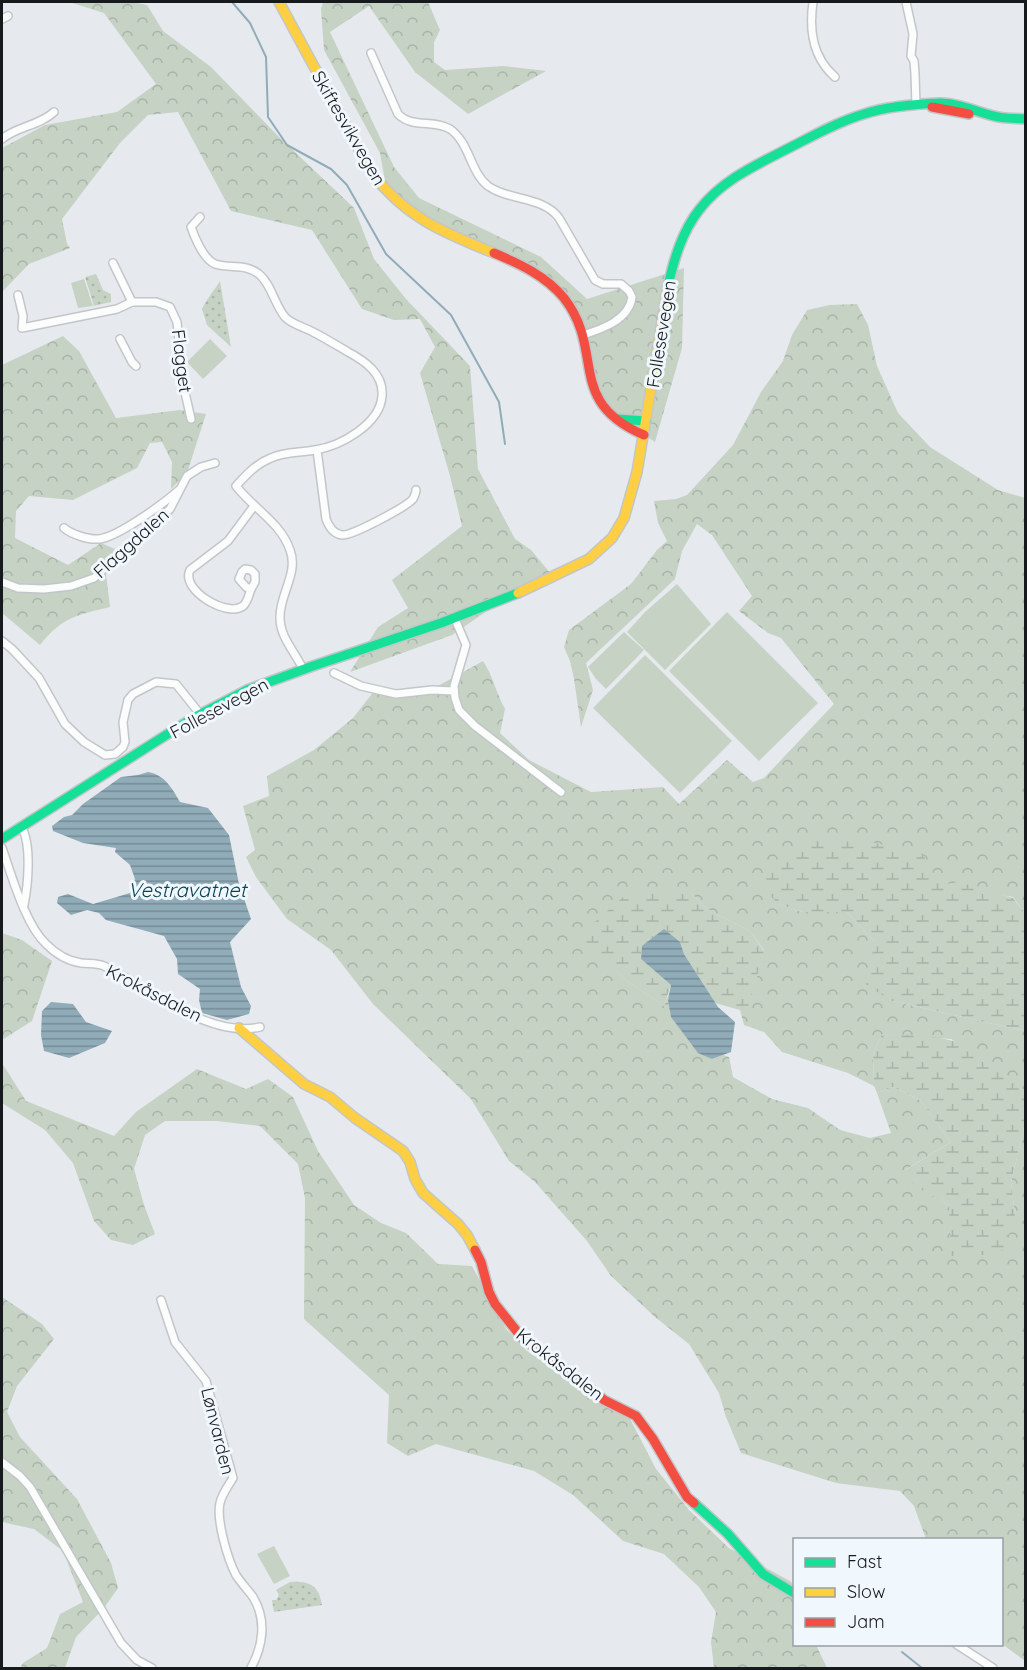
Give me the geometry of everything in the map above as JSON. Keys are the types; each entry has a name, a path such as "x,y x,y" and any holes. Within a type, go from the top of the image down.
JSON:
{"main road":[{"name":"Skiftesvikvegen","path":"279,2 371,172 385,192 423,222 523,266 544,278 569,305 583,335 596,397 607,412 629,429 644,435"},
{"name":"Follesevegen","path":"2,839 200,714 247,690 455,619 555,577 587,560 606,545 621,526 630,504 644,435 672,265 686,230 702,205 723,184 830,127 864,114 900,106 927,106 964,114 1026,119"},
{"path":"618,419 646,421"},
{"name":"Krokåsdalen","path":"239,1028 304,1084 330,1097 355,1118 403,1151 423,1193 467,1235 481,1262 489,1292 495,1304 522,1339 604,1400 636,1416 653,1439 687,1497 728,1534 763,1574 793,1592"}],"street":[{"path":"813,2 810,24 813,42 828,70 835,77"},
{"path":"906,2 913,34 911,56 914,61 916,105"},
{"path":"370,53 398,114 404,120 439,125 455,134 479,176 487,185 551,210 559,218 595,280 603,284 621,284 629,291 632,297 631,302 615,321 599,330 583,335"},
{"path":"2,139 16,129 45,118 54,112"},
{"path":"200,217 191,227 202,250 211,261 216,264 245,267 257,273 267,284 286,318 357,357 379,378 381,403 374,416 352,435 317,450 273,457 251,470 236,486 280,532 291,554 292,566 280,618 285,638 303,669"},
{"path":"113,263 132,302"},
{"name":"Flagget","path":"18,295 23,316 22,328 117,309 132,302 156,302 170,308 177,322 184,387 191,419"},
{"path":"120,339 136,366"},
{"path":"317,450 326,519 332,529 339,534 349,534 387,516 412,500 416,490"},
{"name":"Flaggdalen","path":"64,528 89,538 108,537 142,517 178,490 192,472 215,463"},
{"name":"Flaggdalen","path":"2,582 18,588 44,589 70,586 94,578 170,509 176,500 178,490"},
{"path":"251,589 242,607 230,610 193,589 189,584 188,574 190,570 228,541 255,506"},
{"path":"455,619 466,645 454,683 459,710 475,726 561,792"},
{"path":"2,641 39,678 65,724 84,742 105,755 115,754 123,747 123,722 128,700 144,687 163,682 176,684 200,714"},
{"path":"334,673 361,686 396,694 432,690 454,691"},
{"path":"21,826 26,833 28,880 24,905"},
{"name":"Krokåsdalen","path":"2,848 26,915 46,944 65,959 102,965 188,1013 219,1024 239,1028 260,1027"},
{"name":"Lønvarden","path":"161,1300 175,1342 206,1381 233,1478 220,1503 219,1515 231,1564 238,1578 254,1598 262,1621 261,1645 251,1668"},
{"path":"2,1462 30,1487 121,1643 137,1660 152,1668"},
{"path":"959,1646 993,1668"}],"green space":[{"path":"69,2 132,2 147,5 163,31 211,67 277,135 354,208 374,259 406,299 470,366 478,469 515,539 531,550 557,581 522,587 452,635 350,672 378,627 408,608 392,580 462,526 420,373 435,347 420,319 394,320 362,309 312,230 231,211 178,112 148,115 120,143 62,219 67,244 70,248 29,264 2,292 2,148 45,125 117,112 156,84 104,13"},
{"path":"323,2 428,2 440,30 434,42 434,62 445,70 503,66 546,71 468,114 415,72 369,6 330,32 394,167 419,198 541,257 587,299 684,268 682,348 655,442 597,403 574,313 535,276 425,226 385,181 380,153 324,50 321,9"},
{"path":"96,274 103,290 111,294 111,302 94,306 85,277"},
{"path":"84,279 93,306 78,308 71,283"},
{"path":"220,281 231,347 207,325 202,309"},
{"path":"857,304 868,325 877,366 898,413 930,447 998,490 1025,498 1025,913 1013,897 940,885 778,904 802,912 847,912 875,942 892,1001 1025,1031 1025,1091 951,1039 882,1034 873,1053 874,1086 848,1073 782,1052 764,1032 744,1025 740,1010 748,1009 764,950 750,931 707,909 691,893 580,936 627,981 664,1006 670,991 668,1000 712,1059 723,1055 729,1057 733,1077 772,1099 808,1108 840,1130 870,1138 891,1133 877,1093 893,1087 920,1100 951,1142 905,1170 917,1187 949,1205 1015,1214 1011,1182 1025,1124 1025,1661 1003,1645 1003,1538 926,1538 914,1506 900,1491 836,1483 741,1453 719,1393 689,1344 655,1317 611,1276 587,1241 535,1182 509,1161 471,1099 373,1004 331,950 287,919 256,877 246,857 255,850 243,806 269,796 267,776 314,750 353,718 375,690 398,693 436,687 483,661 505,709 500,733 529,760 591,792 663,787 679,804 727,760 753,782 764,778 834,704 781,638 768,633 739,611 752,596 712,535 697,524 682,551 675,579 586,663 593,690 581,727 574,679 564,647 569,630 631,584 657,550 667,541 658,523 654,501 676,499 687,495 733,445 761,392 783,361 792,335 807,310 830,305"},
{"path":"63,336 79,351 116,418 180,410 206,414 187,473 171,489 172,462 162,442 150,443 137,468 73,500 29,496 16,511 15,538 68,565 101,543 122,552 105,566 110,607 71,618 56,628 40,645 2,613 2,365"},
{"path":"210,339 227,356 203,379 187,362"},
{"path":"677,584 711,624 665,670 627,632 645,612"},
{"path":"727,612 818,703 759,761 669,671"},
{"path":"624,632 644,650 606,689 588,667"},
{"path":"645,655 732,741 680,793 593,708"},
{"path":"846,837 922,853 940,885 959,882 1013,898 1025,913 1025,1031 892,1001 866,985 875,942 847,912 802,912 778,904 763,888 769,868 811,842"},
{"path":"630,891 691,893 707,909 750,931 764,951 748,1010 715,1003 684,954 680,942 642,946 641,959 671,985 664,1006 627,981 579,936"},
{"path":"2,933 22,940 52,961 32,1021 2,1040"},
{"path":"882,1034 934,1037 959,1043 982,1055 1025,1091 1025,1124 1011,1182 1015,1214 1004,1250 984,1255 951,1256 949,1205 916,1187 904,1171 951,1142 920,1100 893,1087 877,1093 874,1086 873,1053"},
{"path":"2,1063 26,1101 114,1136 136,1112 197,1069 246,1089 268,1079 293,1097 318,1151 354,1205 381,1223 406,1233 438,1264 472,1266 506,1329 527,1351 624,1416 629,1417 656,1469 689,1510 729,1548 793,1584 793,1646 816,1646 827,1668 714,1668 711,1642 716,1612 699,1587 664,1554 623,1541 573,1495 534,1471 436,1444 408,1456 387,1443 389,1395 304,1319 305,1198 298,1164 260,1126 216,1121 165,1121 145,1135 134,1169 155,1234 133,1245 111,1240 94,1221 73,1163 45,1130 2,1103"},
{"path":"2,1297 42,1324 54,1339 17,1386 7,1412 20,1437 77,1499 111,1563 118,1588 104,1608 76,1637 65,1668 20,1668 23,1663 47,1648 60,1614 83,1602 63,1551 34,1529 2,1522"},
{"path":"274,1546 290,1576 274,1584 257,1554"},
{"path":"290,1582 303,1582 312,1586 321,1598 322,1605 274,1612 272,1600 276,1600 279,1595 276,1590"}],"water":[{"name":"Vestravatnet","path":"148,772 163,779 180,802 208,808 229,835 239,884 251,919 230,942 241,987 251,1006 249,1014 227,1020 202,1013 199,1000 200,989 178,974 177,959 164,936 106,920 99,913 87,910 71,915 57,903 58,897 68,894 93,904 130,893 135,879 130,865 115,852 116,848 83,843 53,831 52,826 64,817 72,815 83,804 121,777"},
{"path":"664,929 680,942 684,954 718,1007 735,1022 731,1052 712,1059 698,1053 671,1017 668,1000 671,985 641,959 642,946"},
{"path":"51,1002 73,1004 86,1022 112,1031 105,1043 69,1058 44,1051 41,1035 42,1011"}],"waterway":[{"path":"232,2 250,23 266,57 268,117 287,145 331,169 347,185 386,254 451,315 499,402 505,444"},
{"path":"902,1652 922,1668"}],"traffic: fast":[{"path":"668,286 683,237 693,218 708,199 752,167 835,125 882,109 941,103 961,106 998,117 1026,119"},
{"path":"618,419 646,421"},
{"path":"2,839 193,718 247,690 441,623 518,593"},
{"path":"694,1503 728,1534 763,1574 793,1592"}],"traffic: slow":[{"path":"279,2 371,172 384,188 426,222 494,253"},
{"path":"518,593 589,559 612,538 624,518 637,472 668,286"},
{"path":"239,1028 304,1084 330,1097 355,1118 403,1151 423,1193 458,1224 475,1250"}],"traffic: jam":[{"path":"932,107 969,114"},
{"path":"494,253 541,277 564,298 576,318 583,337 595,391 604,407 620,422 644,435"},
{"path":"475,1250 495,1304 523,1339 604,1400 636,1416 653,1439 687,1497 694,1503"}]}
